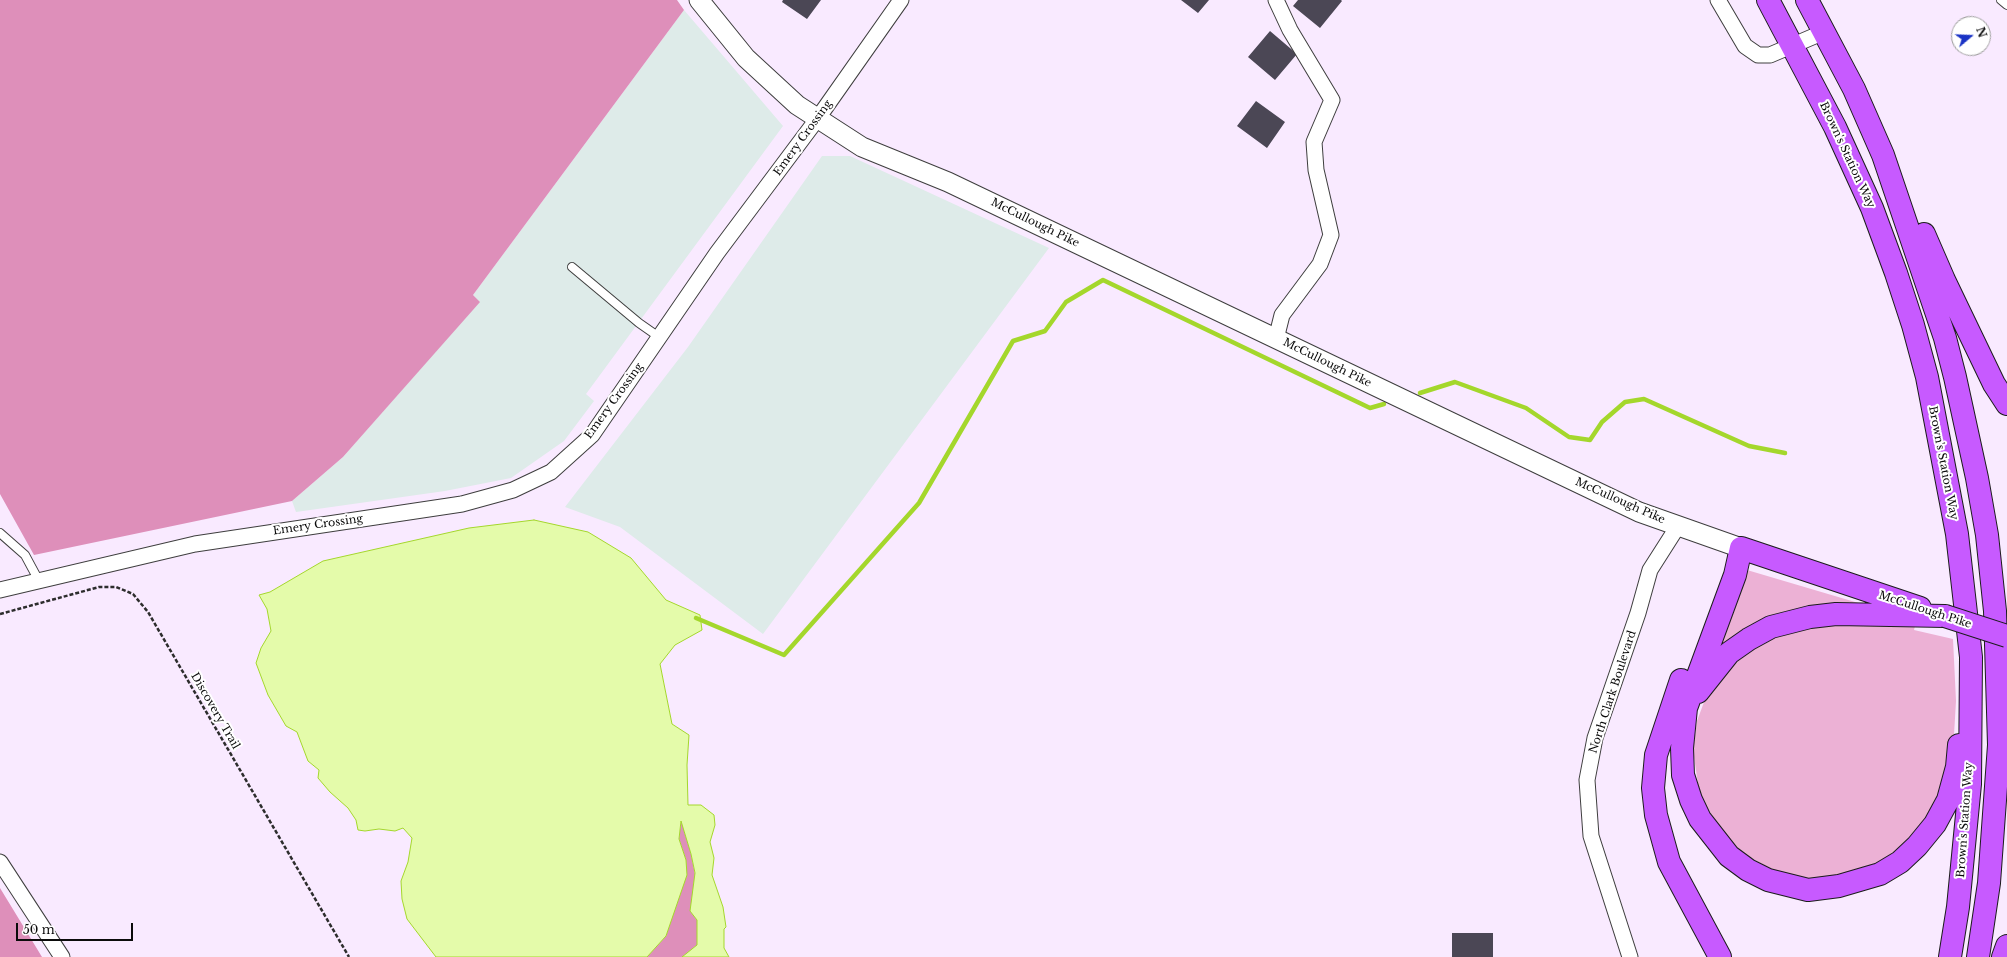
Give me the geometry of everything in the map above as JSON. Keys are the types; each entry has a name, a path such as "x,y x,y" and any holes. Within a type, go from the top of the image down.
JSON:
{"main road":[{"name":"Brown's Station Way","path":"1768,0 1835,127 1872,208 1913,324 1927,377 1957,534 1971,657 1970,784 1959,899 1950,957"},
{"path":"1807,0 1854,89 1883,155 1921,225 1944,280 1994,384 2007,404"},
{"path":"1883,155 1945,338 1977,478 1988,543 1995,610 1999,745 1989,883 1978,957"},
{"path":"1741,548 1734,575 1686,708 1682,748 1683,775 1691,800 1700,819 1715,840 1729,856 1748,870 1768,880 1808,890 1839,886 1880,874 1900,862 1918,846 1935,824 1948,800 1957,767 1961,720 1971,657"},
{"path":"1720,957 1669,862 1660,834 1653,788 1656,755 1665,723 1715,584 1718,577 1741,548"},
{"name":"McCullough Pike","path":"1741,548 1822,577 2007,636"},
{"path":"1686,708 1729,653 1749,639 1771,627 1810,617 1836,614 1945,616"},
{"path":"2003,957 2007,946"}],"street":[{"name":"McCullough Pike","path":"699,0 746,58 797,105 862,147 948,182 1639,512 1741,548"},
{"name":"Emery Crossing","path":"0,590 195,544 462,504 513,490 551,472 592,435 717,254 818,118 901,0"},
{"path":"1276,0 1290,30 1332,100 1314,142 1316,170 1332,235 1320,264 1282,315 1276,339"},
{"path":"1718,0 1745,46 1758,55 1770,55 1824,32"},
{"name":"North Clark Boulevard","path":"1630,957 1591,836 1587,780 1596,738 1638,613 1650,570 1678,526"},
{"path":"0,862 62,957"}],"lane":[{"path":"2001,0 2007,5"},
{"path":"572,267 639,323 659,337"},
{"path":"0,533 25,556 39,581"}],"path":[{"name":"Discovery Trail","path":"0,614 99,587 116,587 132,594 148,612 349,957"}],"shaded area":[{"path":"0,0 677,0 684,10 473,295 480,302 343,457 292,501 34,555 0,494"},
{"path":"684,10 783,126 586,394 594,401 564,441 511,478 445,491 296,512 292,501 343,457 479,302 473,295"},
{"path":"822,156 850,156 1049,248 763,634 620,527 565,507 688,347"},
{"path":"534,520 588,532 631,558 666,600 700,615 702,630 675,645 660,664 672,724 689,735 687,765 688,805 701,805 714,815 715,825 710,842 714,858 712,875 723,907 726,927 724,929 724,948 729,957 682,957 697,945 697,920 690,911 695,873 681,821 679,839 686,860 687,875 666,936 647,957 436,957 407,919 402,899 401,881 408,862 412,838 403,828 395,831 379,829 365,831 358,830 356,820 348,808 330,792 318,778 319,770 308,761 297,732 286,726 268,695 256,663 261,648 271,631 267,609 259,595 270,592 323,561 469,528"},
{"path":"1747,570 1872,607 1720,648"},
{"path":"1818,621 1915,626 1914,630 1953,639 1956,701 1954,735 1938,803 1913,840 1871,869 1816,879 1788,875 1771,869 1746,855 1731,842 1718,827 1699,791 1693,750 1697,721 1707,694 1716,679 1753,644"},
{"path":"681,820 695,874 691,911 697,920 697,945 682,957 647,957 666,936 686,860 679,839"},
{"path":"0,888 25,929 42,957 0,957"}],"building":[{"path":"783,0 821,0 807,19 782,2"},
{"path":"1181,0 1209,0 1198,13"},
{"path":"1298,0 1342,1 1320,28 1293,6"},
{"path":"1270,31 1297,54 1275,80 1248,57"},
{"path":"1256,101 1285,122 1267,148 1237,126"},
{"path":"1452,933 1493,933 1493,957 1452,957"}],"waterway":[{"path":"696,618 784,655 919,503 1013,341 1045,331 1066,302 1103,280 1370,408 1384,404"},
{"path":"1420,393 1455,382 1526,408 1569,437 1590,440 1602,422 1625,402 1644,399 1749,446 1785,453"}]}
